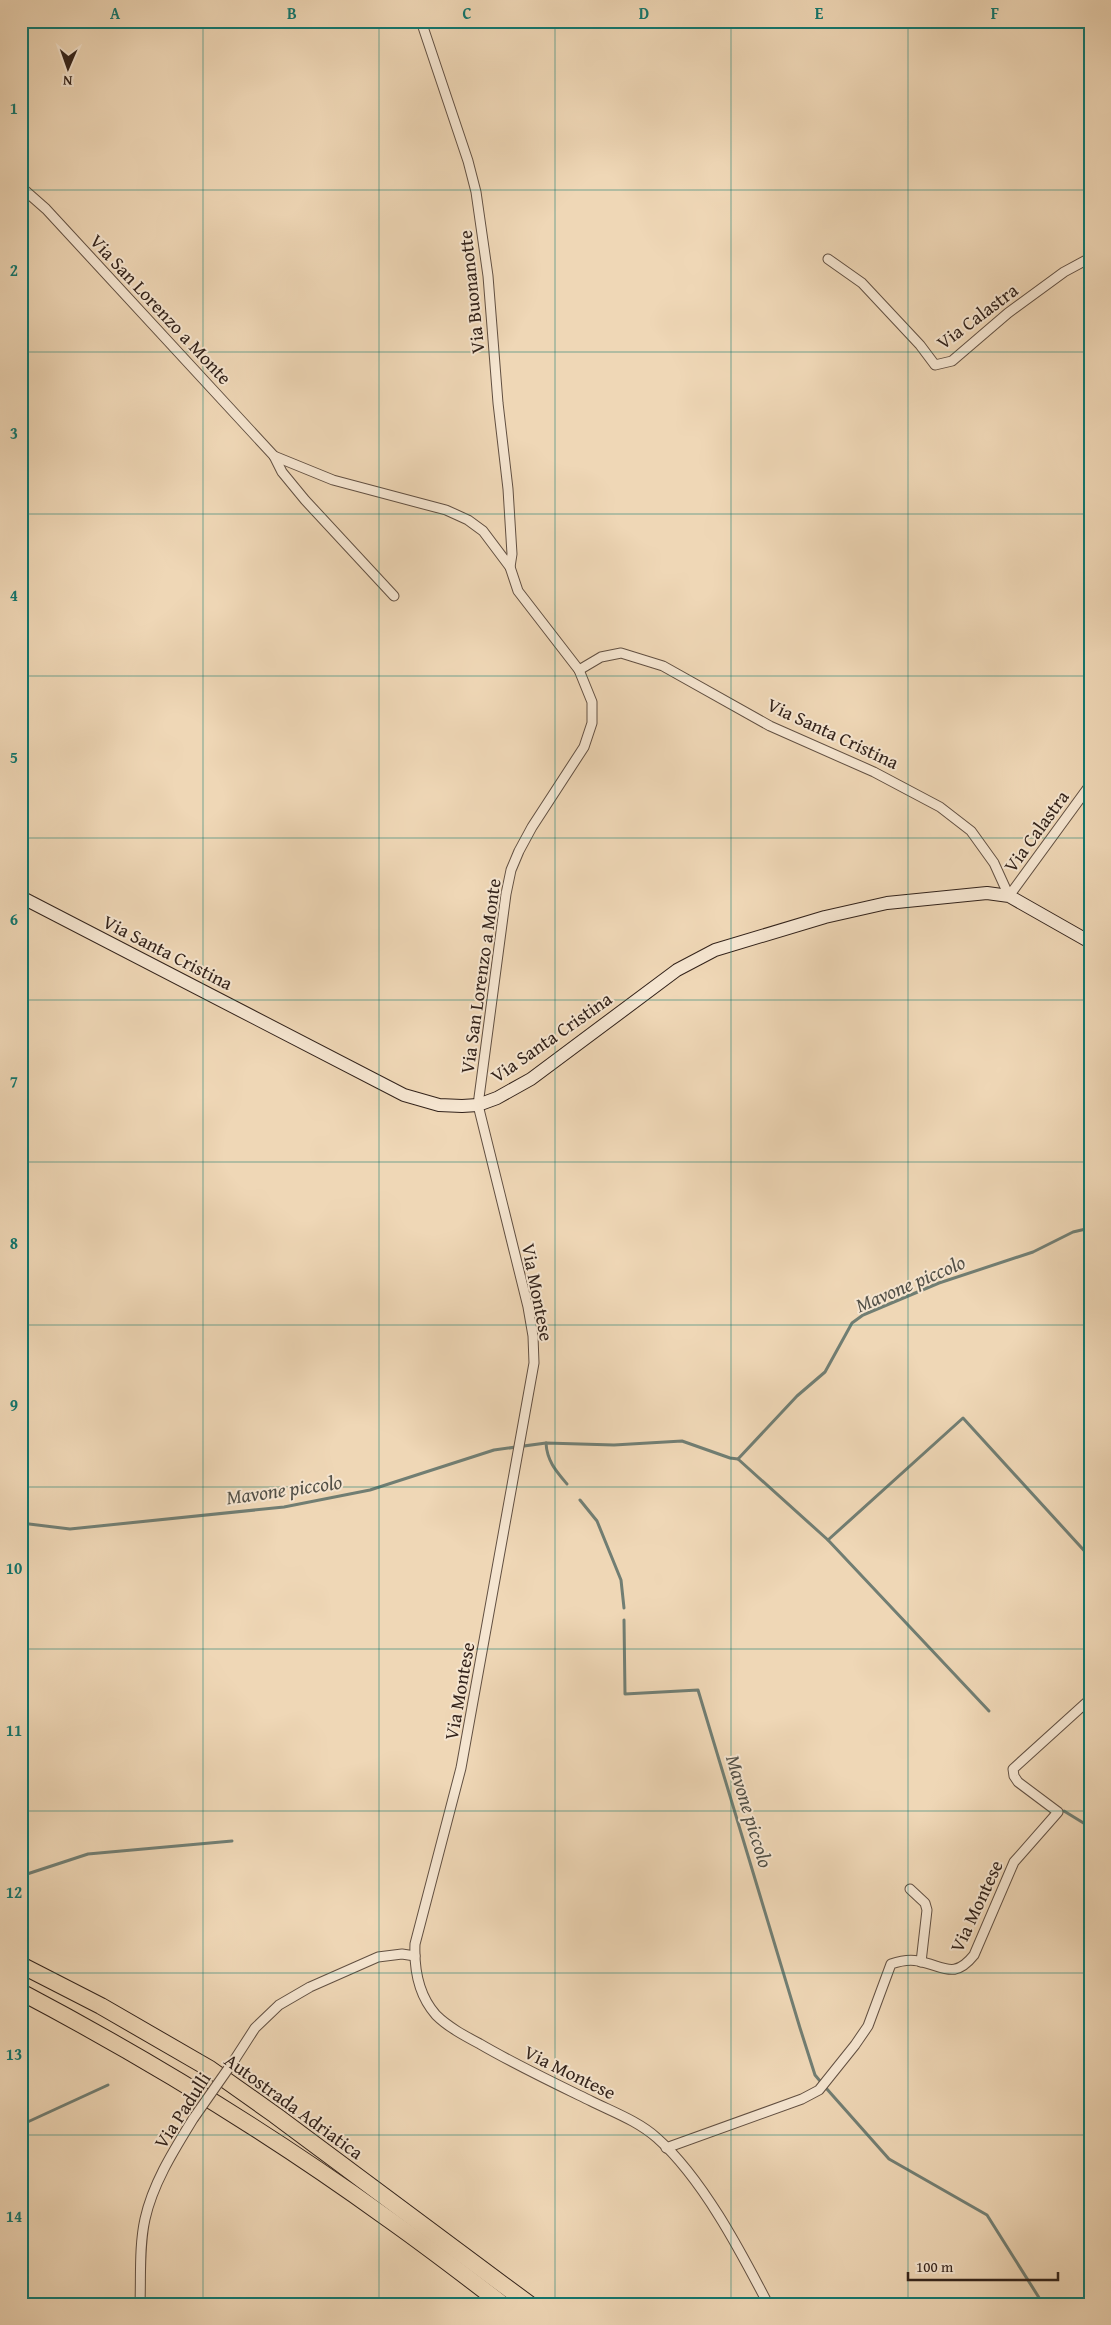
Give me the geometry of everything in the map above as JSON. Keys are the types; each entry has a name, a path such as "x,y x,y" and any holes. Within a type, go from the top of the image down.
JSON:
{"highway":[{"name":"Autostrada Adriatica","path":"21,1965 101,2006 210,2070 275,2115 529,2304"},
{"name":"Autostrada Adriatica","path":"21,1992 109,2038 254,2128 383,2215 502,2304"}],"street":[{"name":"Via Buonanotte","path":"421,21 468,161 476,192 488,276 498,403 508,489 512,554 510,567"},
{"name":"Via San Lorenzo a Monte","path":"21,187 46,209 274,456 282,472 305,500 394,596"},
{"name":"Via Calastra","path":"828,259 862,283 920,345 935,365 952,361 1008,313 1064,272 1090,258"},
{"name":"Via San Lorenzo a Monte","path":"274,456 333,480 439,508 468,520 483,531 510,567 518,591 530,610 578,670 592,702 592,724 584,747 532,828 511,870 506,894 478,1104"},
{"name":"Via Santa Cristina","path":"578,670 601,657 621,653 663,666 770,726 874,772 940,807 971,831 994,863 1004,882 1008,896"},
{"name":"Via Calastra","path":"1008,896 1090,786"},
{"name":"Via Santa Cristina","path":"21,897 404,1095 439,1105 462,1106 478,1104 498,1098 531,1079 677,970 715,950 825,916 887,904 987,893 1008,896 1090,942"},
{"name":"Via Montese","path":"478,1104 533,1336 534,1363 461,1768 415,1944 414,1956 418,1982 425,1999 436,2015 452,2027 528,2070 634,2122 656,2137 709,2202 768,2304"},
{"name":"Via Montese","path":"666,2148 794,2102 819,2090 868,2026 891,1964 902,1961 921,1962 949,1970 965,1966 974,1955 1014,1862 1058,1812 1018,1782 1014,1776 1013,1769 1088,1701"},
{"path":"910,1889 925,1903 921,1962"},
{"name":"Via Padulli","path":"140,2304 141,2259 145,2219 166,2164 193,2119 255,2028 279,2006 310,1987 378,1957 402,1954 414,1956"}],"shaded area":[{"path":"1077,21 1090,21 1090,37"}],"waterway":[{"name":"Mavone piccolo","path":"21,1523 70,1529 284,1507 370,1490 494,1450 546,1443 614,1445 682,1441 738,1459 797,1396 825,1372 852,1323 863,1315 939,1283 1033,1252 1073,1232 1090,1228"},
{"name":"Mavone piccolo","path":"738,1459 828,1540 963,1418 1090,1557"},
{"name":"Mavone piccolo","path":"546,1443 550,1460 567,1484"},
{"name":"Mavone piccolo","path":"580,1500 597,1521 621,1580 624,1608"},
{"name":"Mavone piccolo","path":"828,1540 989,1711"},
{"name":"Mavone piccolo","path":"624,1620 625,1694 698,1690 800,2028 815,2075 820,2081"},
{"name":"Mavone piccolo","path":"1064,1811 1090,1827"},
{"name":"Mavone piccolo","path":"21,1876 88,1854 232,1841"},
{"name":"Mavone piccolo","path":"21,2125 108,2085"},
{"name":"Mavone piccolo","path":"826,2088 889,2159 987,2215 1043,2304"}]}
